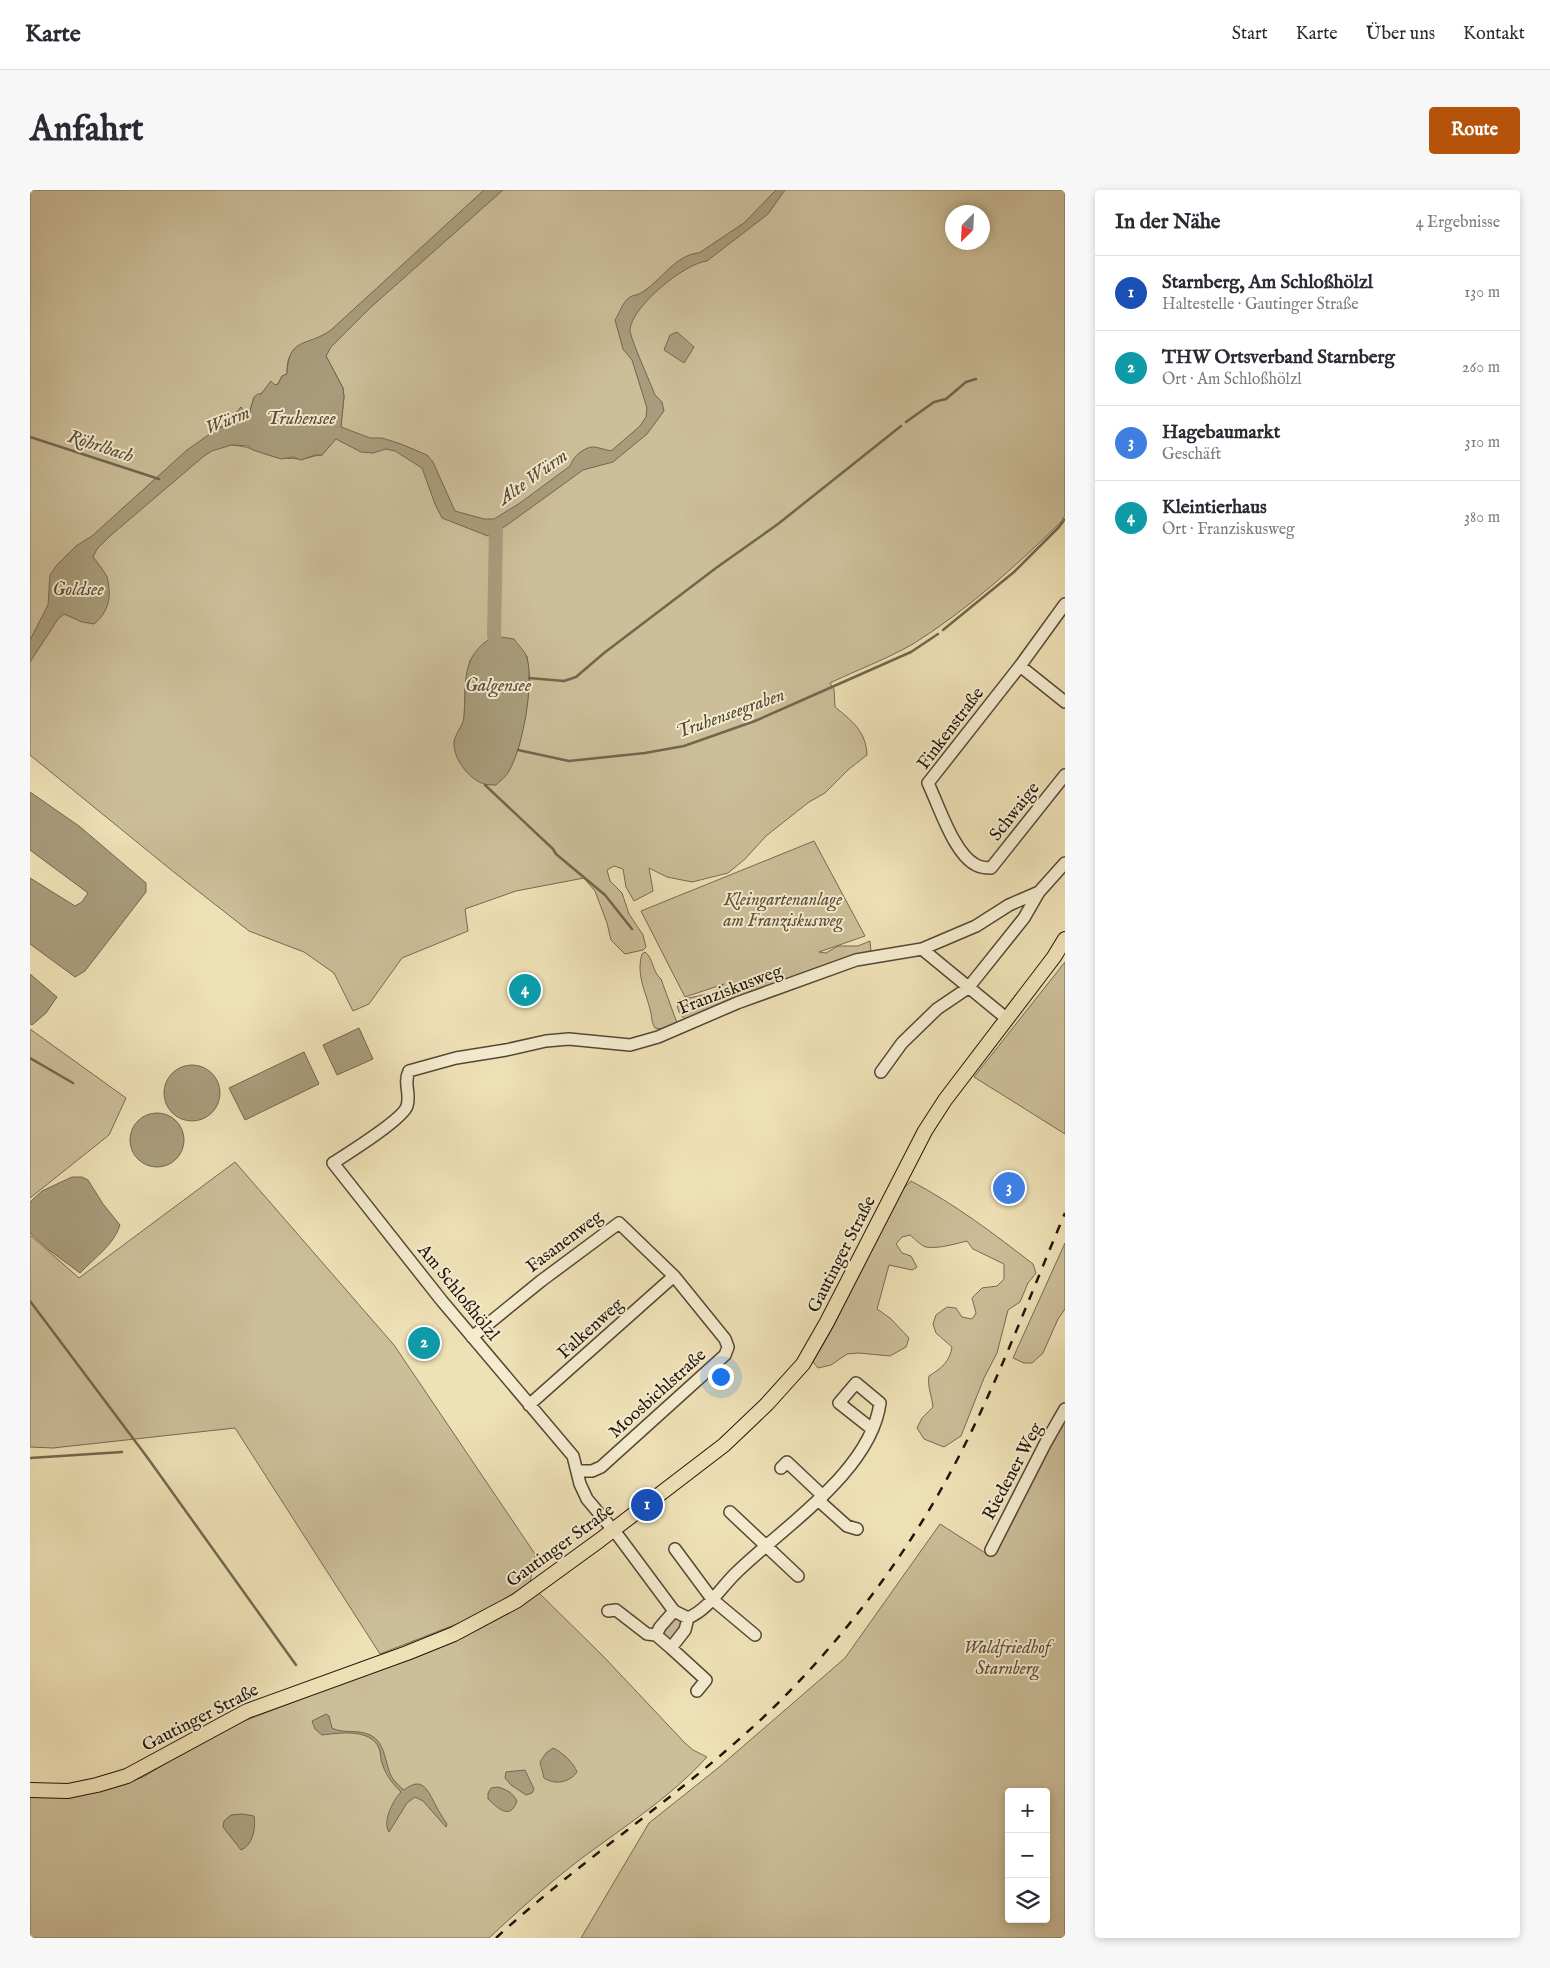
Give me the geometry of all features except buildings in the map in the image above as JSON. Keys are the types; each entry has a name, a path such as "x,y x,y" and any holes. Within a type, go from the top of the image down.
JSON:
{"main road":[{"name":"Gautinger Straße","path":"30,1790 68,1791 127,1776 247,1711 454,1634 516,1601 614,1530 724,1445 767,1404 803,1364 828,1322 925,1131 945,1100 1054,957 1065,939"}],"street":[{"name":"Finkenstraße","path":"991,868 977,866 967,859 957,847 928,783 1020,666 1065,604"},
{"path":"1020,666 1065,702"},
{"name":"Schwaige","path":"991,868 1065,775"},
{"name":"Franziskusweg","path":"409,1096 405,1079 409,1071 456,1058 546,1041 569,1039 630,1045 658,1037 737,1003 856,960 922,949 976,926 1009,906 1040,892 1065,863"},
{"path":"881,1072 902,1043 937,1009 968,988 1024,918 1040,892"},
{"path":"922,949 1006,1018"},
{"name":"Am Schloßhölzl","path":"409,1096 406,1108 400,1115 361,1146 333,1163 472,1337 573,1456 580,1484 587,1499 614,1530 674,1611"},
{"name":"Fasanenweg","path":"472,1337 541,1281 618,1223 674,1276"},
{"name":"Falkenweg","path":"529,1405 674,1276"},
{"name":"Moosbichlstraße","path":"577,1471 592,1471 601,1467 725,1355 728,1347 725,1338 674,1276"},
{"name":"Riedener Weg","path":"991,1550 1045,1444 1065,1410"},
{"path":"688,1618 699,1613 737,1572 820,1498 854,1460 872,1429"},
{"path":"780,1468 787,1462 847,1526 857,1529"},
{"path":"730,1512 798,1576"},
{"path":"675,1549 712,1599 755,1635"},
{"path":"608,1610 616,1610 647,1634 656,1635 671,1648 706,1680 697,1691"},
{"path":"656,1635 660,1627 674,1611 688,1618"},
{"path":"671,1648 685,1630 688,1618"}],"green space":[{"path":"30,190 1065,190 1065,515 1061,522 1008,571 933,631 882,660 830,683 834,689 835,707 861,733 867,755 849,769 825,793 809,802 766,836 745,859 728,873 692,882 667,877 649,868 653,891 634,901 626,887 623,869 614,866 607,870 610,881 622,893 629,914 643,935 646,947 643,950 625,954 611,940 595,891 584,878 516,891 465,909 468,931 402,958 369,1004 353,1011 334,973 304,952 249,931 30,755","holes":["295,348 326,356 343,388 344,397 340,433 322,455 303,459 280,458 231,445 220,427 226,425 241,408 246,415 249,415 254,397 278,384 282,376 287,374 288,360","77,546 82,622 56,566","527,656 530,680 526,714 518,750 454,742 464,720 465,689 470,660"]},
{"name":"Kleingartenanlage am Franziskusweg","path":"814,841 865,936 819,952 826,953 838,946 858,946 870,941 871,952 687,1020 684,1019 678,1009 679,1000 713,993 724,984 685,997 641,911"},
{"path":"645,952 661,979 677,1023 662,1029 655,1028 654,1026 642,982 640,961 642,954"},
{"path":"1065,962 1065,1134 974,1077"},
{"path":"30,1029 126,1098 109,1135 30,1198"},
{"path":"235,1162 394,1345 535,1554 530,1583 477,1616 380,1654 235,1428 53,1448 30,1447 30,1235 79,1278"},
{"path":"911,1181 989,1230 1033,1264 1036,1273 1028,1283 1020,1302 1008,1310 997,1353 984,1378 961,1436 944,1447 924,1439 917,1428 922,1418 933,1407 929,1376 945,1364 952,1347 936,1333 933,1324 936,1315 947,1307 956,1308 962,1317 972,1319 976,1313 972,1298 982,1288 997,1286 1004,1279 1004,1264 973,1249 967,1241 947,1246 926,1247 910,1235 902,1237 896,1244 902,1253 911,1256 917,1267 912,1270 889,1265 877,1309 890,1318 909,1338 906,1347 890,1356 859,1353 847,1354 831,1365 818,1368 813,1362 831,1331 903,1189"},
{"path":"1065,1243 1065,1309 1058,1319 1043,1353 1032,1363 1024,1363 1013,1358"},
{"name":"Waldfriedhof Starnberg","path":"1065,1415 1065,1938 581,1938 649,1823 718,1768 845,1658 940,1524 990,1556"},
{"path":"539,1593 604,1657 685,1743 693,1750 707,1757 663,1798 558,1877 489,1938 30,1938 30,1796 70,1796 119,1786 143,1777 196,1745 244,1721 451,1642 481,1628"},
{"path":"674,1618 679,1619 682,1624 673,1639 669,1640 662,1634 662,1630"}],"water":[{"path":"484,190 503,190 370,308 331,347 326,356 343,388 341,427 370,438 382,438 401,444 427,455 433,462 455,511 484,519 494,519 520,503 570,466 576,456 583,450 595,447 611,451 640,426 646,417 647,408 632,360 623,349 615,320 623,304 630,297 640,294 648,288 683,258 699,253 744,223 776,190 785,190 768,214 707,261 686,269 673,278 639,310 630,330 631,335 655,395 662,402 664,411 647,434 613,462 583,470 496,533 488,536 442,518 422,468 395,451 386,449 373,453 361,452 336,439 322,455 315,455 301,460 293,457 281,459 253,450 248,446 231,445 212,451 97,549 93,557 107,577 109,591 106,609 99,619 94,624 82,622 64,614 58,619 30,662 30,640 48,605 50,575 56,566 76,546 92,536 187,450 226,425 241,407 246,415 249,415 254,397 261,394 271,381 275,385 278,384 282,376 287,374 288,362 295,348 331,330"},
{"path":"677,332 694,347 684,363 664,350 670,335"},
{"name":"Galgensee","path":"494,636 514,639 523,650 529,669 529,683 523,732 514,760 505,777 496,785 488,785 473,778 463,767 456,755 454,742 464,717 467,671 470,662 483,644"},
{"path":"30,792 79,826 146,883 146,892 85,971 75,977 30,944 30,878 75,906 82,902 88,893 30,850"},
{"path":"30,974 57,997 46,1013 32,1025 30,1024"},
{"path":"359,1028 373,1059 337,1075 323,1045"},
{"path":"304,1052 319,1084 245,1120 229,1088"},
{"path":"186,1065 198,1065 208,1069 216,1077 220,1093 216,1109 208,1117 198,1121 186,1121 176,1117 168,1109 164,1099 164,1087 168,1077 176,1069"},
{"path":"157,1113 167,1115 176,1121 182,1130 184,1140 182,1150 176,1159 167,1165 157,1167 147,1165 138,1159 132,1150 130,1140 132,1130 138,1121 147,1115"},
{"path":"72,1177 82,1177 88,1180 103,1204 120,1225 113,1239 103,1251 80,1273 30,1233 30,1202 42,1191"},
{"path":"326,1714 329,1716 332,1728 336,1730 361,1732 376,1739 380,1743 394,1780 404,1790 416,1784 424,1787 447,1824 446,1827 423,1801 415,1797 407,1803 389,1832 387,1828 388,1817 395,1800 401,1792 386,1774 379,1748 369,1737 354,1733 322,1735 315,1729 312,1721"},
{"path":"553,1748 567,1758 577,1772 566,1781 553,1782 544,1778 540,1762 546,1753"},
{"path":"525,1770 534,1789 532,1793 526,1795 511,1785 505,1778 506,1772"},
{"path":"498,1787 509,1792 517,1801 514,1807 507,1812 488,1799 488,1793 491,1788"},
{"path":"231,1815 254,1816 254,1826 251,1840 241,1850 223,1827 224,1821"}],"waterway":[{"path":"906,422 934,402 946,399 966,382 976,379"},
{"path":"529,678 564,681 576,677 604,653 716,568 778,524 901,426"},
{"name":"Röhrlbach","path":"30,437 159,479"},
{"name":"Truhenseegraben","path":"943,630 1014,572 1065,519"},
{"path":"494,636 496,526"},
{"name":"Truhenseegraben","path":"518,750 569,761 645,753 684,746 755,721 911,652 938,634"},
{"path":"485,785 556,854 605,895 632,929"},
{"path":"30,1058 73,1083"},
{"path":"30,1301 147,1457 296,1665"},
{"path":"30,1458 122,1452"}],"railway":[{"path":"496,1938 564,1880 670,1797 739,1739 796,1685 863,1607 922,1522 975,1425 1065,1213"}],"place":[{"name":"Kleintierhaus","path":"525,990"},
{"name":"Hagebaumarkt","path":"1009,1188"},
{"name":"THW Ortsverband Starnberg","path":"424,1343"},
{"name":"Starnberg, Am Schloßhölzl","path":"647,1505"}],"water label":[{"name":"Truhensee","path":"301,417"},
{"name":"Würm","path":"227,419"},
{"name":"Alte Würm","path":"532,476"},
{"name":"Goldsee","path":"78,588"}]}
